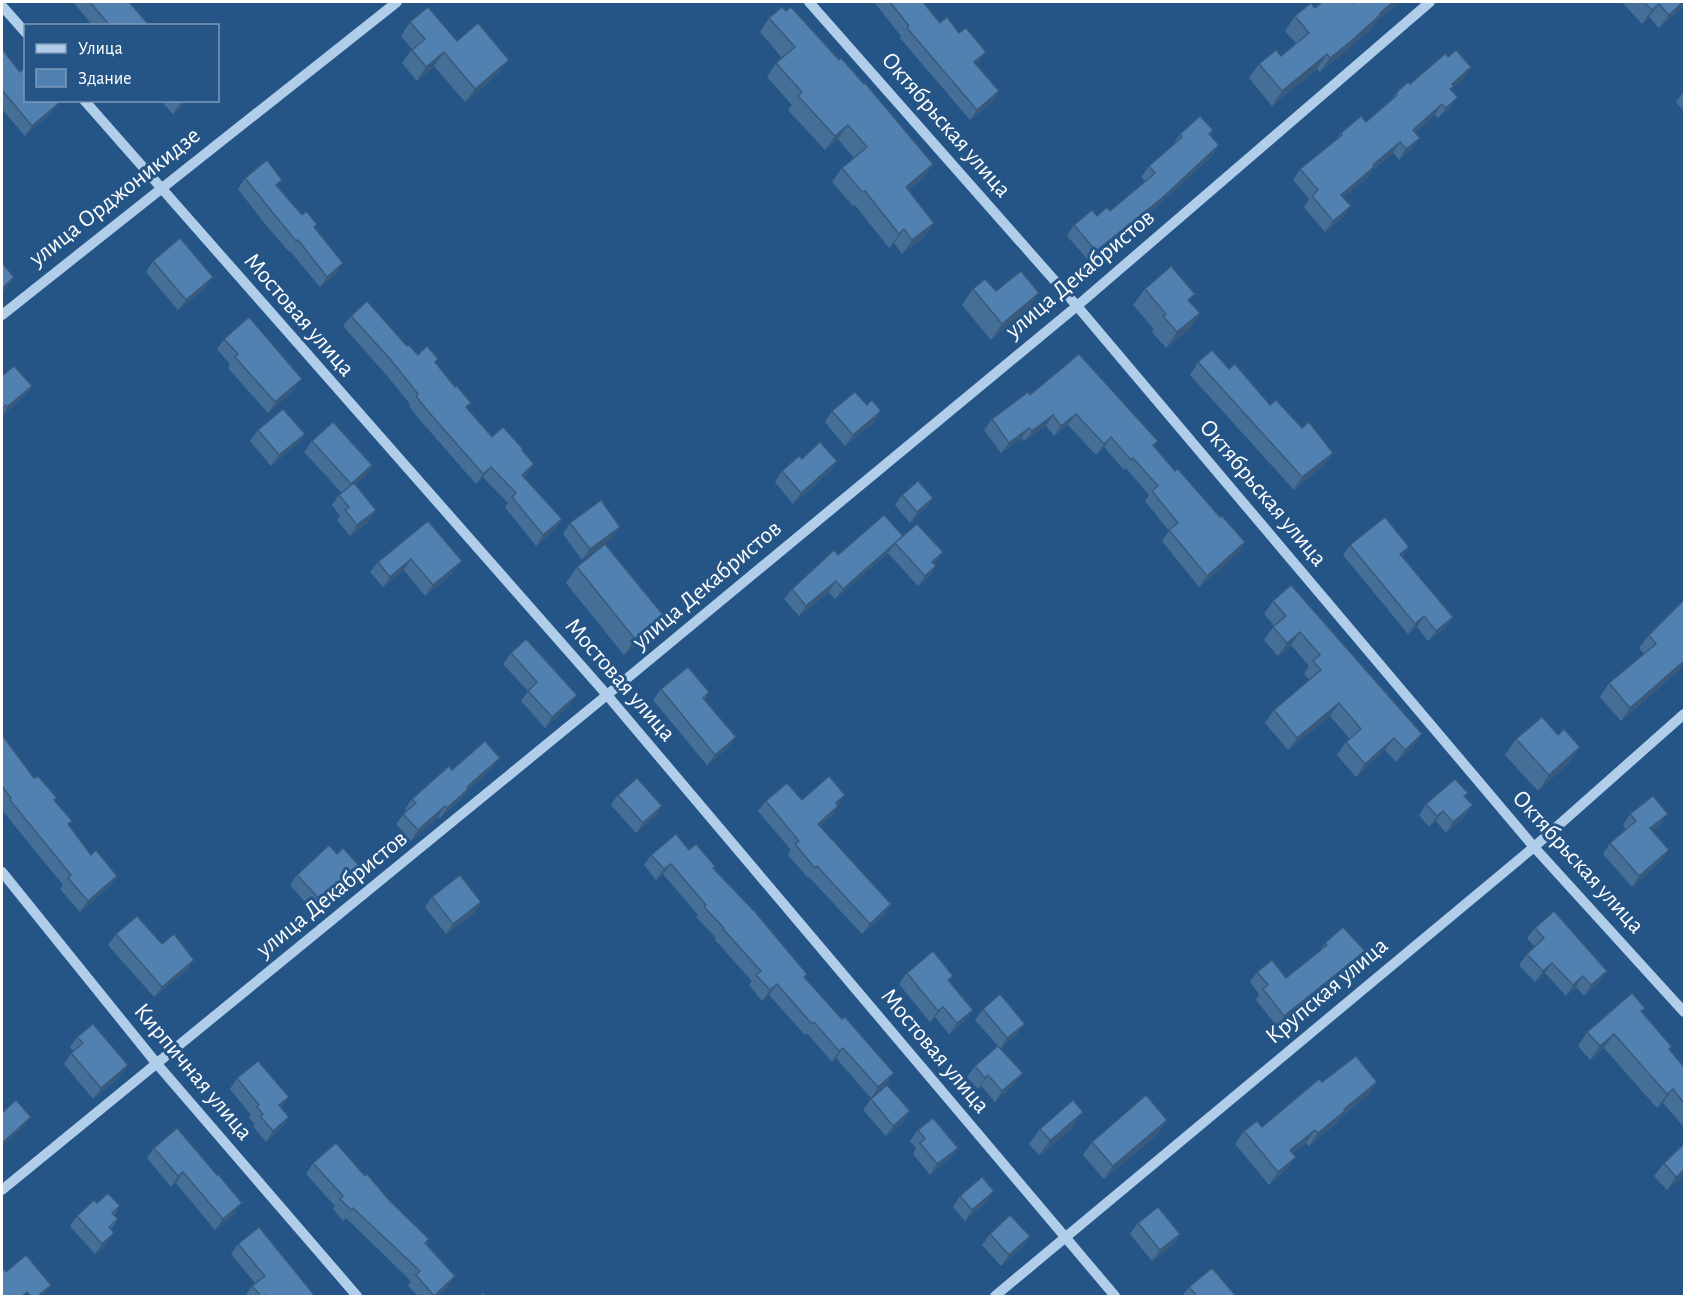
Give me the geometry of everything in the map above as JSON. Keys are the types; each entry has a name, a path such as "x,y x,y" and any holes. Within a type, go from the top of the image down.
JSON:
{"street":[{"name":"улица Орджоникидзе","path":"2,315 397,2"},
{"name":"Октябрьская улица","path":"809,2 1077,306 1534,846 1684,1012"},
{"name":"улица Декабристов","path":"2,1190 1077,306 1430,2"},
{"path":"2,6 24,31"},
{"name":"Мостовая улица","path":"86,102 606,695 1115,1296"},
{"name":"Крупская улица","path":"995,1296 1534,846 1684,714"},
{"name":"Кирпичная улица","path":"2,872 157,1064 357,1296"}],"building":[{"path":"90,2 129,2 148,24 108,24"},
{"path":"890,2 923,2 940,23 947,17 959,33 966,28 986,52 974,62 999,91 977,110 907,28 909,26"},
{"path":"1322,2 1393,2 1350,42 1330,58 1327,54 1282,91 1259,64 1276,50 1281,56 1309,33 1295,16 1311,3 1315,8"},
{"path":"1644,2 1683,2 1669,15 1659,4 1652,10"},
{"path":"428,7 457,41 478,23 509,60 475,89 444,52 426,67 412,50 425,39 410,22"},
{"path":"782,7 786,11 791,7 839,60 841,58 933,164 906,187 934,223 912,240 904,229 899,234 865,191 862,192 842,168 867,147 848,125 835,136 798,96 802,92 776,63 795,47 769,18"},
{"path":"2,49 20,72 24,69 24,102 59,103 32,126 2,90"},
{"path":"1456,50 1471,67 1452,84 1454,86 1450,89 1458,97 1446,108 1442,104 1413,130 1420,138 1406,149 1400,142 1341,195 1351,206 1333,221 1312,196 1318,190 1300,169 1342,135 1341,133 1361,116 1366,122 1397,95 1396,93 1408,82 1410,84 1446,53 1448,57"},
{"path":"1200,116 1213,130 1209,134 1219,145 1162,198 1096,251 1074,225 1092,210 1097,216 1107,207 1110,211 1147,180 1155,173 1149,166 1182,137 1180,134"},
{"path":"267,160 282,180 276,185 302,215 306,211 317,224 314,227 343,263 327,277 245,178"},
{"path":"180,238 213,277 186,300 153,261"},
{"path":"2,263 14,277 2,289"},
{"path":"1171,266 1195,294 1188,300 1200,313 1177,332 1163,316 1166,314 1145,289"},
{"path":"1021,271 1039,293 1002,324 973,289 985,279 996,291"},
{"path":"367,301 407,346 409,345 418,355 427,346 438,359 435,362 471,403 466,407 492,437 503,427 523,449 534,464 522,475 562,519 543,535 512,497 516,493 491,467 483,474 427,410 416,396 418,394 391,360 351,316"},
{"path":"249,317 302,379 275,402 235,357 238,354 224,339"},
{"path":"1212,350 1229,369 1235,364 1270,405 1276,400 1302,428 1309,422 1333,453 1302,477 1198,362"},
{"path":"1079,354 1158,441 1153,445 1175,471 1178,469 1245,542 1207,576 1169,530 1178,523 1152,491 1158,486 1111,437 1104,444 1076,414 1061,426 1053,415 1032,431 1029,428 1009,443 992,419 1028,392 1030,395"},
{"path":"14,366 32,386 2,409 2,376"},
{"path":"855,392 867,405 872,400 881,411 853,435 832,411"},
{"path":"283,409 305,434 279,455 258,430"},
{"path":"333,422 372,465 351,484 312,441"},
{"path":"820,442 837,461 801,493 782,471 799,456 802,459"},
{"path":"918,481 933,498 917,512 902,495"},
{"path":"354,483 376,510 357,525 345,510 349,507 339,495"},
{"path":"601,500 620,527 590,549 570,523"},
{"path":"884,515 903,536 843,589 836,581 806,606 792,589 834,550 838,555"},
{"path":"1385,517 1409,547 1400,554 1453,617 1436,631 1424,616 1415,624 1350,545"},
{"path":"428,521 462,561 433,585 411,559 390,577 378,562"},
{"path":"917,524 943,552 932,562 936,566 925,576 895,543"},
{"path":"605,544 664,616 635,639 577,567"},
{"path":"1291,585 1422,734 1405,750 1394,738 1365,764 1346,742 1361,729 1339,703 1297,738 1274,710 1321,670 1313,661 1320,655 1300,632 1287,643 1273,627 1286,616 1273,601"},
{"path":"1684,600 1684,661 1630,708 1609,683 1656,644 1649,635"},
{"path":"526,639 577,695 552,717 528,691 537,682 511,653"},
{"path":"688,667 709,692 703,698 736,737 715,755 661,689"},
{"path":"1542,717 1558,735 1564,729 1580,747 1549,775 1516,739"},
{"path":"2,735 34,778 38,776 57,798 54,800 72,821 68,824 91,855 96,850 117,876 88,901 68,878 71,875 10,800 11,798 2,786"},
{"path":"485,741 500,758 447,808 445,806 418,830 403,814 416,803 412,799 449,766 452,770"},
{"path":"829,776 845,795 836,803 838,806 818,824 891,904 870,924 817,866 815,868 795,844 799,841 766,801 787,783 802,800"},
{"path":"637,778 662,806 643,823 618,795"},
{"path":"1455,779 1468,793 1464,796 1473,805 1453,822 1443,811 1437,816 1426,804"},
{"path":"1653,796 1668,814 1650,828 1669,850 1639,876 1610,843 1636,821 1630,814"},
{"path":"676,834 689,850 696,844 715,866 713,868 756,913 807,974 804,977 842,1019 845,1017 894,1073 878,1087 843,1048 839,1051 814,1022 812,1024 777,984 770,990 756,975 761,971 704,907 706,905 671,864 664,869 651,855"},
{"path":"329,845 337,854 343,848 364,871 327,907 297,875"},
{"path":"460,875 481,902 453,924 432,897"},
{"path":"1554,911 1607,971 1591,985 1583,976 1573,985 1552,963 1543,971 1527,954 1544,938 1535,928"},
{"path":"137,916 162,944 174,934 194,960 162,987 116,934"},
{"path":"1343,927 1365,951 1284,1016 1263,989 1268,985 1257,972 1272,960 1286,978 1327,945 1325,943"},
{"path":"933,951 953,976 948,980 973,1010 957,1023 943,1007 938,1011 907,973"},
{"path":"1632,993 1645,1008 1641,1011 1672,1047 1669,1049 1684,1067 1684,1103 1673,1089 1667,1094 1614,1034 1600,1046 1587,1032"},
{"path":"1000,994 1025,1024 1007,1038 983,1009"},
{"path":"93,1024 128,1065 101,1088 71,1053 83,1043 77,1037"},
{"path":"998,1046 1023,1073 1002,1091 988,1075 985,1078 975,1066"},
{"path":"1356,1056 1377,1082 1318,1133 1315,1130 1290,1150 1296,1157 1278,1172 1244,1131 1257,1121 1262,1127 1319,1079 1322,1082"},
{"path":"258,1061 289,1097 279,1105 289,1117 273,1131 260,1116 263,1114 257,1107 259,1105 237,1078"},
{"path":"887,1085 910,1111 893,1126 871,1099"},
{"path":"1146,1095 1167,1120 1113,1166 1092,1142"},
{"path":"16,1100 31,1117 2,1143 2,1113"},
{"path":"1073,1100 1083,1112 1050,1140 1040,1129"},
{"path":"933,1118 958,1148 937,1164 920,1143 925,1139 918,1130"},
{"path":"177,1128 242,1203 223,1219 183,1172 178,1176 154,1148"},
{"path":"336,1143 365,1176 367,1174 389,1200 429,1239 425,1243 455,1276 434,1296 416,1275 420,1271 353,1208 351,1210 340,1199 343,1196 313,1163"},
{"path":"1684,1144 1684,1170 1676,1177 1664,1163"},
{"path":"982,1177 994,1191 972,1210 960,1196"},
{"path":"108,1193 120,1206 112,1213 118,1219 109,1227 114,1233 102,1244 77,1216 94,1200 97,1203"},
{"path":"1158,1207 1180,1234 1160,1250 1138,1223"},
{"path":"1010,1215 1030,1236 1009,1255 990,1234"},
{"path":"259,1227 315,1296 261,1296 252,1286 265,1276 238,1244"},
{"path":"26,1255 51,1285 38,1296 31,1296 27,1292 22,1296 2,1296 2,1267 6,1272"},
{"path":"1212,1268 1236,1296 1197,1296 1189,1287"}]}
